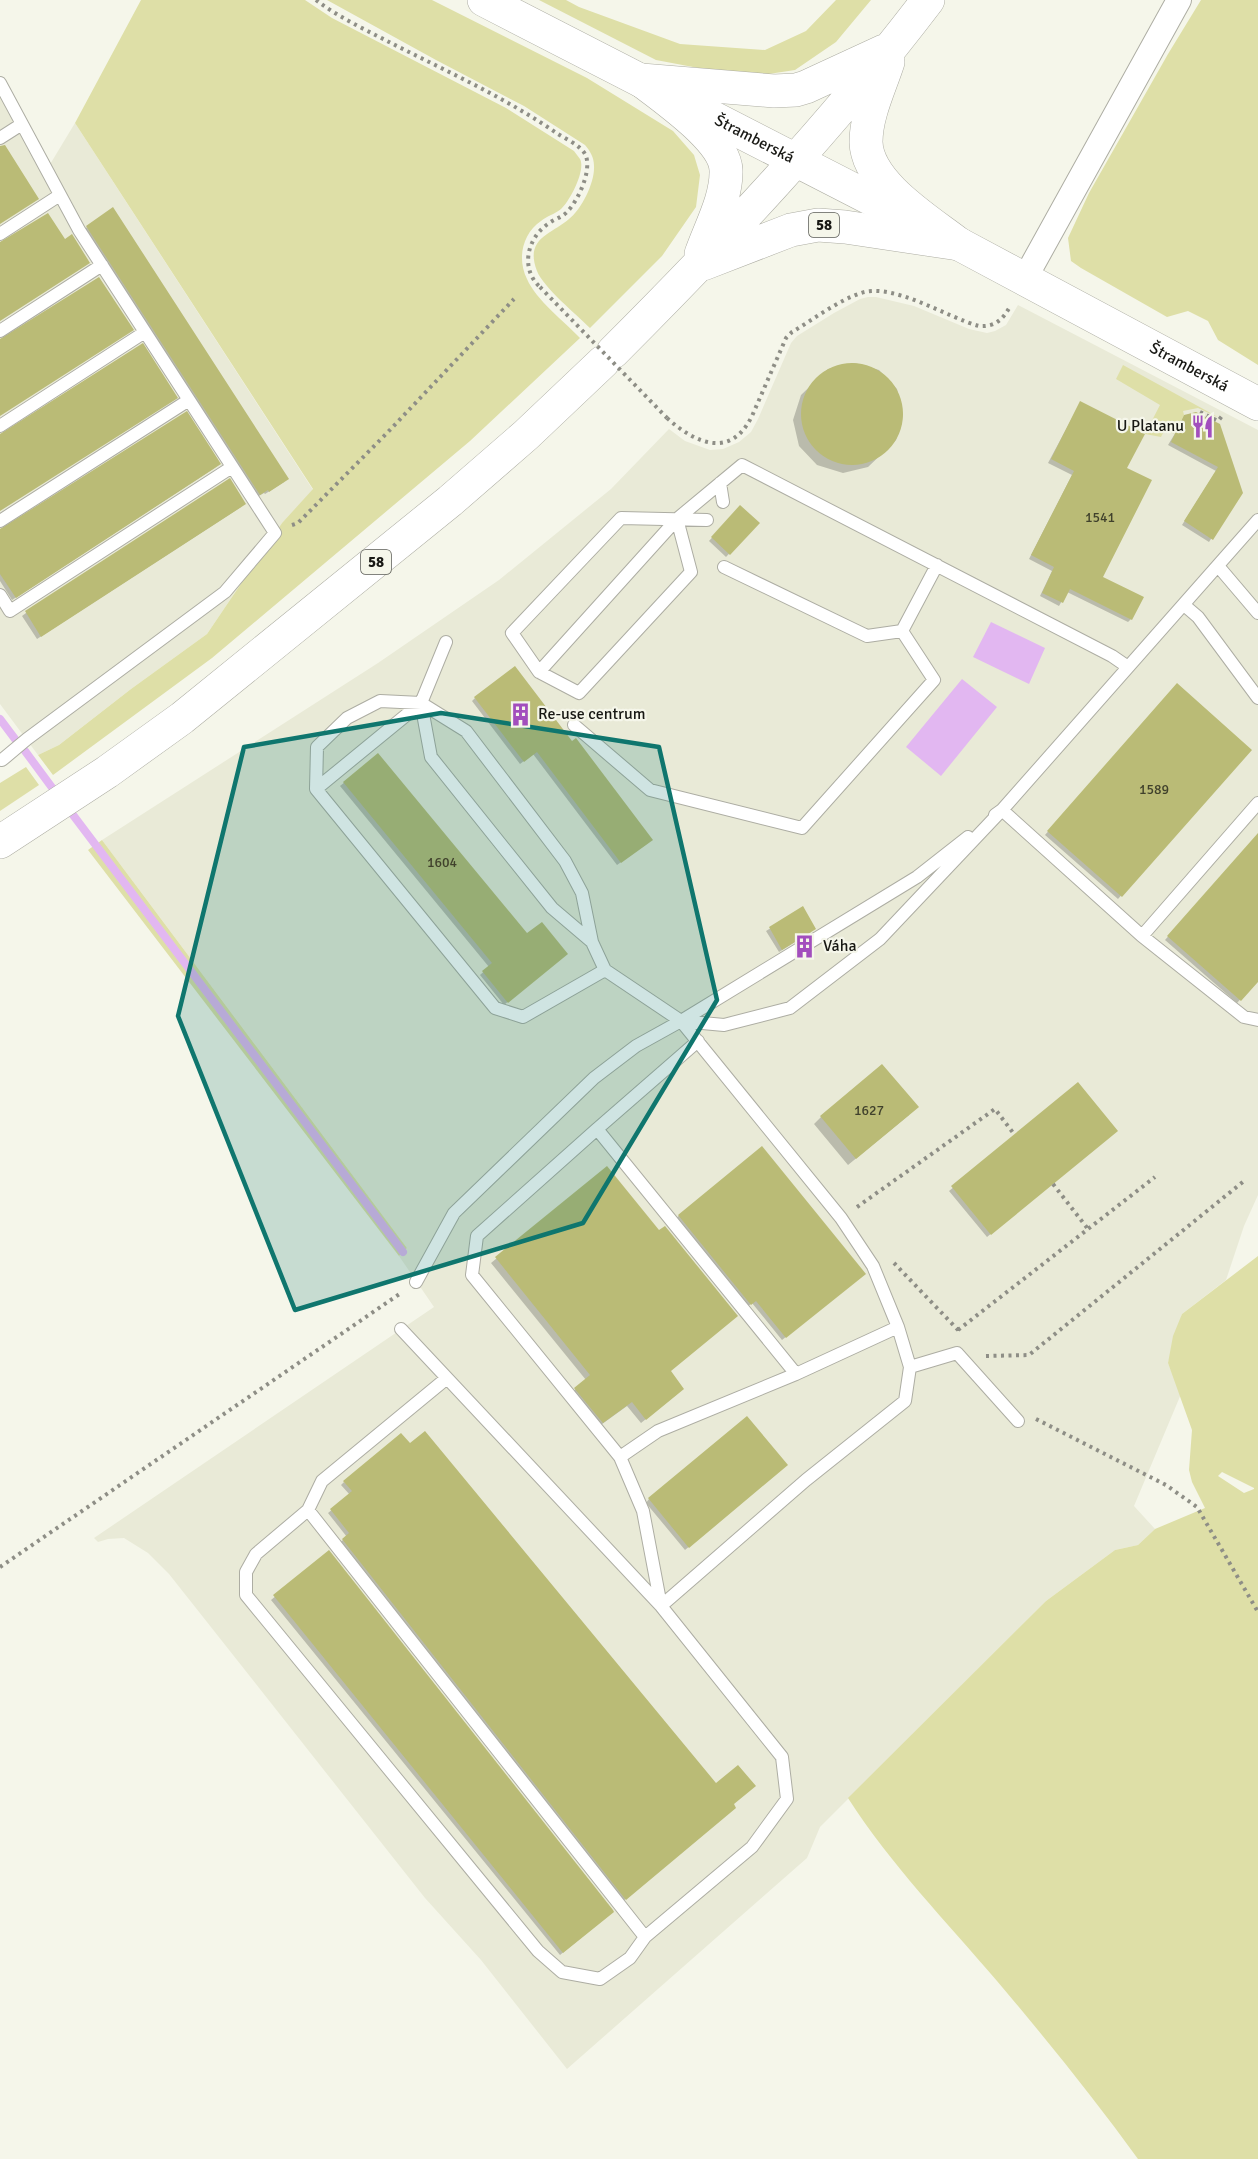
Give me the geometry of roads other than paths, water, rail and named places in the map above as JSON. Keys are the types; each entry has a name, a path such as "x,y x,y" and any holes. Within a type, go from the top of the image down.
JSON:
{"main road":[{"name":"Štramberská","path":"484,0 959,244 1258,404"},
{"name":"58","path":"0,842 107,772 182,718 450,501 526,435 608,357 696,267 795,160 893,46 928,0"},
{"name":"58","path":"641,80 774,91 796,90 893,46"},
{"name":"58","path":"893,46 869,121 866,141 870,159 878,174 902,200 959,244"},
{"name":"58","path":"641,80 697,125 716,146 724,160 726,168 723,193 696,267"},
{"name":"58","path":"696,267 791,230 818,225 959,244"}],"street":[{"path":"1024,280 1179,0"}],"lane":[{"path":"0,83 79,230 275,533 225,592 2,760"},
{"path":"0,138 22,124"},
{"path":"0,234 60,195"},
{"path":"0,331 102,265"},
{"path":"0,426 145,332"},
{"path":"0,521 189,400"},
{"path":"538,672 677,519 742,465 1112,656 1128,667"},
{"path":"0,596 10,611 232,467"},
{"path":"720,483 723,502"},
{"path":"677,519 691,572 579,693 538,672 512,633 621,518 677,519 707,520"},
{"path":"681,1021 724,1025 790,1008 880,939 1002,810 1258,520"},
{"path":"902,631 937,565"},
{"path":"1218,566 1258,614"},
{"path":"724,567 867,636 902,631"},
{"path":"1184,605 1198,617 1258,698"},
{"path":"574,725 650,790 802,828 934,680 902,631"},
{"path":"316,789 421,703 446,642"},
{"path":"605,970 522,1017 495,1008 316,789 317,747 347,718 380,701 421,703 466,731 565,861 582,893 592,942 605,970 681,1021 698,1041 841,1218 873,1266 898,1327 910,1367 905,1401 806,1480 661,1606"},
{"path":"421,703 431,757 552,908 592,942"},
{"path":"1142,936 1258,802"},
{"path":"1002,810 1142,936 1244,1017 1258,1020"},
{"path":"416,1282 454,1214 594,1078 636,1046 917,878 1002,810"},
{"path":"661,1606 643,1510 620,1457 472,1275 477,1236 698,1041"},
{"path":"597,1129 796,1374"},
{"path":"620,1457 658,1431 796,1374 898,1327"},
{"path":"401,1329 447,1378 661,1606 782,1757 787,1799 752,1847 645,1936 630,1958 600,1979 562,1972 538,1951 246,1595 246,1572 256,1554 308,1510 322,1481 447,1378"},
{"path":"910,1367 957,1353 1018,1421"},
{"path":"308,1510 645,1936"}],"waterway":[{"path":"0,719 15,739"},
{"path":"25,751 59,797"},
{"path":"67,807 403,1252"}],"place":[{"name":"U Platanu","path":"1202,426"},
{"name":"Re-use centrum","path":"520,714"},
{"name":"Váha","path":"805,946"}]}
